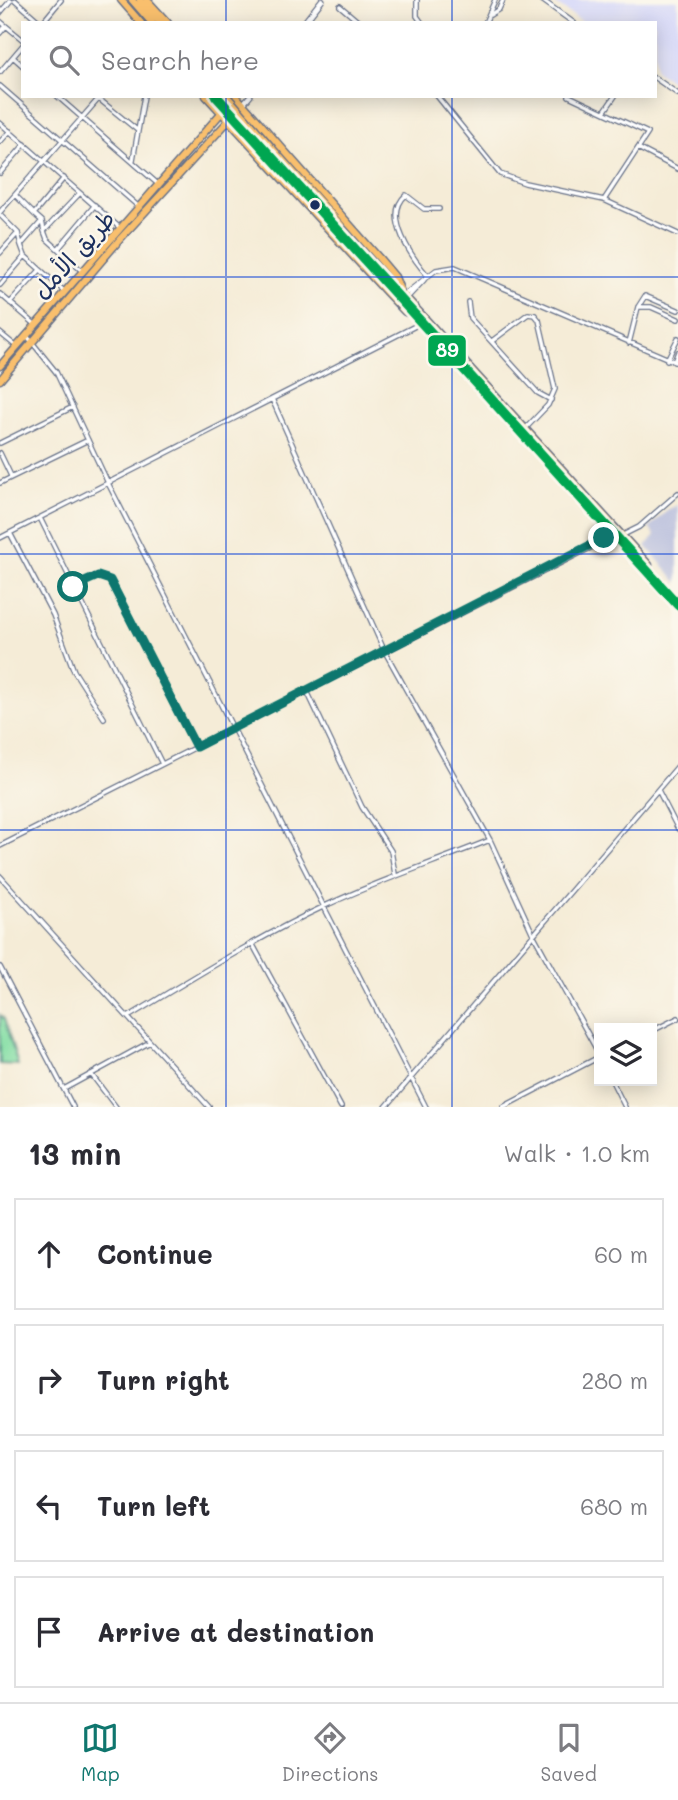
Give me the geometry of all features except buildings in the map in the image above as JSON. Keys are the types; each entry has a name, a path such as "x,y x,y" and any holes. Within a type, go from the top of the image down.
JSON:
{"highway":[{"path":"121,0 139,21"},
{"path":"132,0 150,21"},
{"path":"140,0 158,21"},
{"path":"148,0 166,21"},
{"path":"208,98 405,312 421,320"},
{"path":"218,98 270,150 678,604"},
{"path":"229,98 270,150"},
{"name":"طريق الأمل","path":"0,366 17,347 30,338 36,325 64,291 140,209 234,98"},
{"path":"238,98 395,277 403,297 421,320 524,430"},
{"path":"0,380 30,338 243,105"},
{"path":"618,536 678,598"}],"street":[{"path":"0,13 13,0 39,21"},
{"path":"20,5 25,0"},
{"path":"43,21 61,0"},
{"path":"306,21 322,0"},
{"path":"417,0 417,16 421,21"},
{"path":"490,15 495,0"},
{"path":"486,21 503,0"},
{"path":"542,0 571,21"},
{"path":"340,5 358,21"},
{"path":"0,21 21,41"},
{"path":"0,33 6,26"},
{"path":"0,72 21,46"},
{"path":"13,57 21,64"},
{"path":"657,79 678,94"},
{"path":"0,86 63,138 140,209"},
{"path":"59,98 160,186"},
{"path":"64,291 25,256 19,233 0,213 99,98"},
{"path":"101,98 137,131"},
{"path":"133,161 144,98"},
{"path":"243,105 248,98"},
{"path":"441,98 500,174 525,183 604,200 678,234"},
{"path":"573,98 648,133 604,200"},
{"path":"604,113 614,98"},
{"path":"0,123 121,229"},
{"path":"0,142 10,131"},
{"path":"0,173 25,144"},
{"path":"638,148 678,169"},
{"path":"34,214 64,178"},
{"path":"44,232 80,193"},
{"path":"15,195 42,221 47,239 82,271"},
{"path":"427,277 403,239 398,221 400,204 406,195 424,209 439,209"},
{"path":"0,201 5,206"},
{"path":"58,249 95,205"},
{"path":"21,245 42,221"},
{"path":"0,253 19,233"},
{"path":"0,285 25,256"},
{"path":"403,297 440,268 461,269 667,360 676,363 678,352"},
{"path":"10,303 40,270"},
{"path":"0,295 36,325"},
{"path":"629,343 638,307 645,296 678,310"},
{"path":"468,302 470,318 538,393 551,400"},
{"path":"638,307 651,307 678,319"},
{"path":"492,341 523,316 535,315 554,382 551,400 524,430"},
{"path":"0,538 421,320"},
{"path":"0,333 17,347"},
{"path":"30,338 49,359 108,483 426,1107"},
{"path":"667,360 678,338"},
{"path":"272,399 384,650 490,840 533,934 594,1047"},
{"path":"0,443 73,407"},
{"path":"0,483 88,440"},
{"path":"0,453 11,477"},
{"path":"0,846 384,650 639,527 678,493"},
{"path":"40,518 163,765"},
{"path":"10,533 53,615 74,671 104,718"},
{"path":"73,587 98,576 110,580 196,747"},
{"path":"307,691 362,807 391,851 396,874"},
{"path":"386,1107 678,766"},
{"path":"658,790 678,829"},
{"path":"128,1017 324,906 396,874 435,863 490,840"},
{"path":"0,876 209,1107"},
{"path":"253,945 341,1107"},
{"path":"0,967 73,1107"},
{"path":"657,1028 678,1018"},
{"path":"64,1089 150,1042"},
{"path":"503,1107 594,1059"},
{"path":"91,1074 116,1107"},
{"path":"614,1086 625,1107"}],"shaded area":[{"path":"550,0 678,0 678,85 657,71 657,21 581,21"},
{"path":"678,505 678,583 646,546 655,535 649,528 669,509"}],"green space":[{"path":"0,1015 4,1019 18,1065 0,1064"}],"transit line":[{"name":"89","path":"218,98 678,605"}],"route":[{"path":"73,587 98,576 110,580 196,747 604,538"}]}
